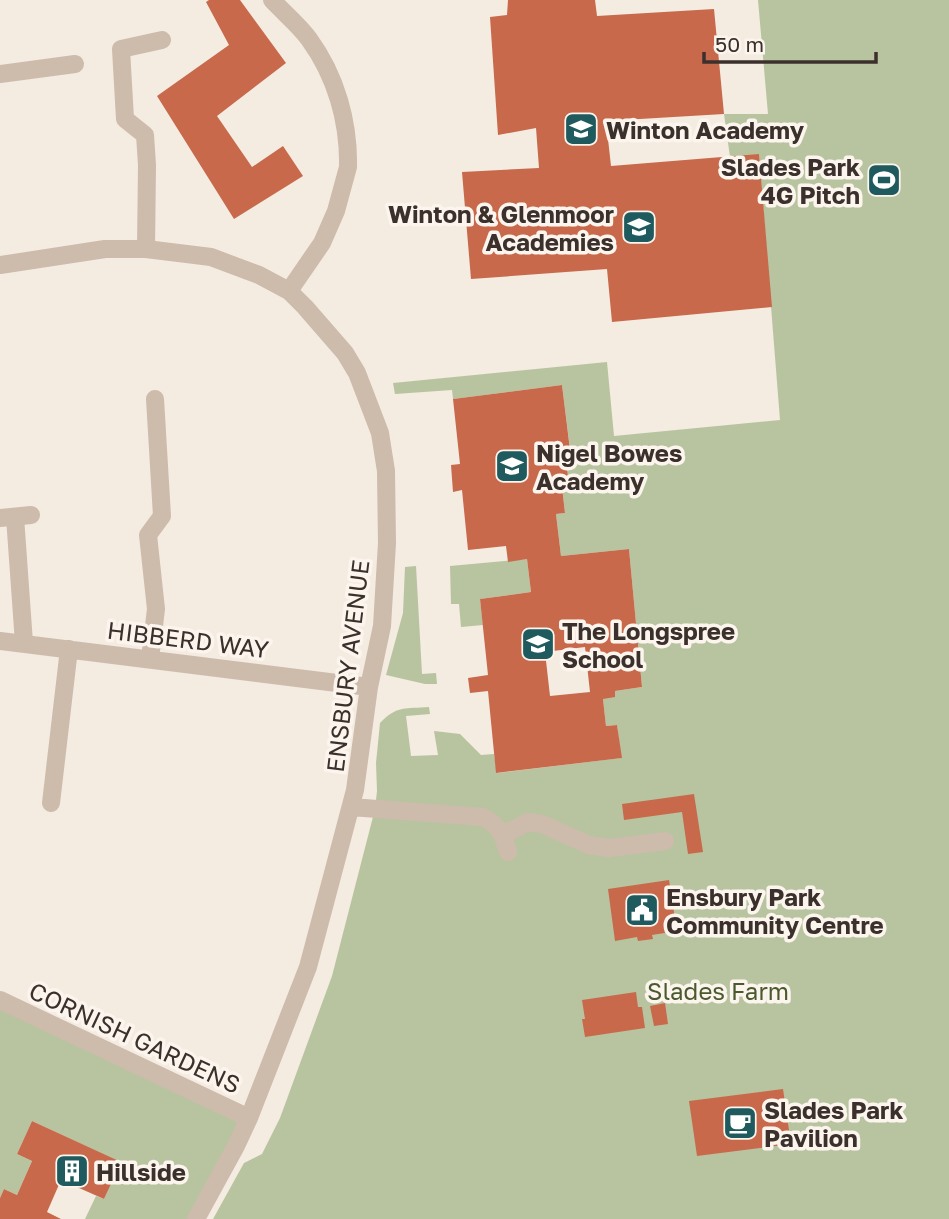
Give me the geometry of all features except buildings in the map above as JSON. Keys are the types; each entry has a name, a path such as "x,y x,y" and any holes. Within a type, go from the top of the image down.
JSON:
{"street":[{"path":"274,2 309,39 338,94 346,126 348,160 336,211 327,232 289,292"},
{"path":"146,249 145,135 125,118 121,49 162,40"},
{"path":"0,74 75,64"},
{"name":"ENSBURY AVENUE","path":"0,265 105,249 146,249 211,257 259,275 289,292 345,354 357,373 380,433 386,471 387,543 382,626 369,687 355,790 308,968 249,1118 196,1219"},
{"path":"150,659 156,608 148,535 162,516 155,399"},
{"path":"15,517 24,643"},
{"name":"HIBBERD WAY","path":"0,641 369,687"},
{"path":"51,803 69,649"},
{"path":"351,807 483,817 496,824 506,844 528,822 542,824 589,845 609,848 665,841"},
{"name":"CORNISH GARDENS","path":"0,1000 249,1118"}],"green space":[{"name":"Slades Farm","path":"758,0 949,0 949,1219 213,1219 244,1163 262,1154 280,1118 332,976 375,809 380,723 397,711 429,707 430,714 406,716 411,756 438,755 434,731 460,734 481,755 494,754 497,773 621,758 617,725 606,726 603,699 615,691 642,687 629,549 561,556 556,514 565,513 562,487 565,461 543,464 542,453 570,449 562,385 453,399 452,390 395,394 393,383 607,362 614,436 780,420 759,155 730,157 724,114 768,114"},
{"path":"527,559 531,592 480,599 483,625 461,627 459,604 451,604 450,566"},
{"path":"416,566 422,674 436,673 437,684 386,675 403,613 405,567"},
{"path":"0,1000 249,1118 196,1219 85,1219 96,1196 104,1199 120,1162 32,1121 17,1154 32,1161 17,1195 4,1189 0,1198"}],"place":[{"name":"Winton Academy","path":"581,129"},
{"name":"Slades Park 4G Pitch","path":"884,180"},
{"name":"Winton & Glenmoor Academies","path":"639,227"},
{"name":"Nigel Bowes Academy","path":"512,466"},
{"name":"The Longspree School","path":"538,644"},
{"name":"Ensbury Park Community Centre","path":"642,910"},
{"name":"Slades Park Pavilion","path":"740,1123"},
{"name":"Hillside","path":"72,1171"}]}
